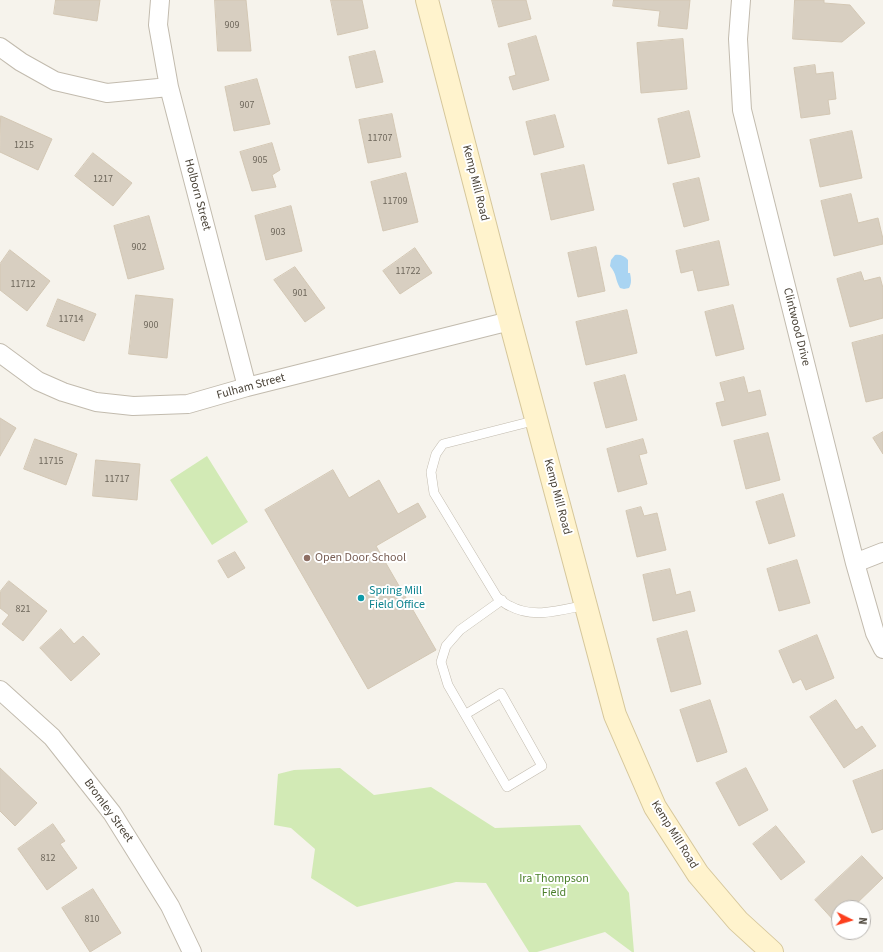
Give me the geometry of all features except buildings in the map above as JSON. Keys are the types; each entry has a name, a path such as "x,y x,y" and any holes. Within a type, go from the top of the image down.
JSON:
{"street":[{"name":"Holborn Street","path":"160,0 158,25 168,87 247,387"},
{"name":"Kemp Mill Road","path":"427,0 510,321 615,716 655,807 698,874 738,921 772,952"},
{"name":"Clintwood Drive","path":"741,0 738,39 742,110 855,563 875,633 883,649"},
{"path":"0,47 55,81 107,93 168,87"},
{"name":"Fulham Street","path":"0,353 38,381 64,392 96,402 133,406 188,404 247,387 510,321"},
{"path":"855,563 883,552"},
{"name":"Bromley Street","path":"0,690 52,737 112,813 170,906 192,952"}],"lane":[{"path":"537,420 443,444 436,454 431,472 434,493 497,597 510,606 532,613 586,605"},
{"path":"466,714 501,694 542,766 507,787 448,685 441,662 446,646 460,630 502,600"}],"green space":[{"path":"207,456 248,522 212,545 170,480"},
{"name":"Ira Thompson Field","path":"340,768 374,795 431,787 495,828 580,825 629,893 634,952 605,932 537,952 529,952 486,883 456,882 357,907 311,878 315,849 291,828 274,825 278,774 294,770"}],"water":[{"path":"615,255 625,257 628,260 628,273 630,273 631,280 629,288 620,288 610,266 611,260"}],"place":[{"name":"Open Door School","path":"307,558"},
{"name":"Spring Mill Field Office","path":"361,598"}]}
